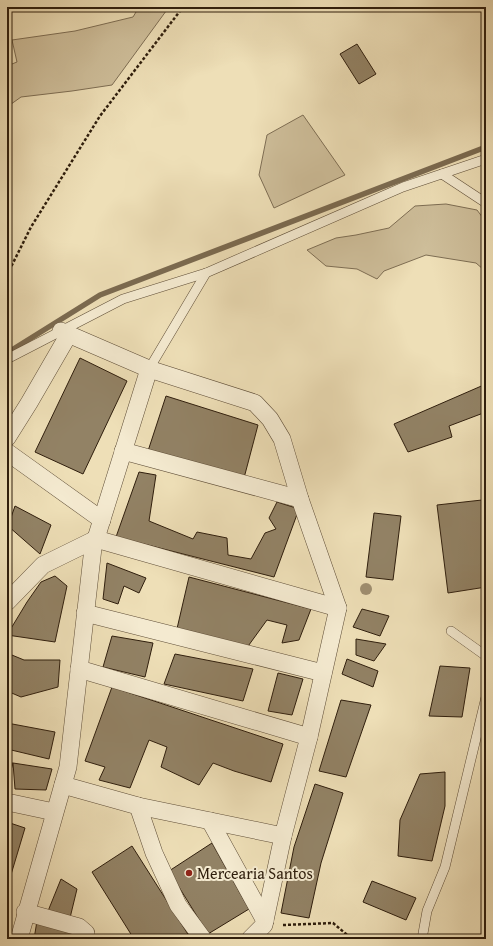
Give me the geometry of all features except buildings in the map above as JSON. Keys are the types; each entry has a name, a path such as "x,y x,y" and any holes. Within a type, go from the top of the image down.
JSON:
{"street":[{"path":"7,438 29,404 65,333 149,369 255,403 270,419 282,439 300,499 338,608 309,737 283,836 264,923 250,939"},
{"path":"18,939 68,767 93,548 149,369"},
{"path":"123,451 300,499"},
{"path":"7,452 102,520"},
{"path":"7,602 43,565 96,539 338,608"},
{"path":"85,613 323,674"},
{"path":"79,669 309,737"},
{"path":"63,785 138,806 283,836"},
{"path":"7,802 54,812"},
{"path":"138,806 154,853 178,905 203,939"},
{"path":"210,821 264,923"},
{"path":"25,912 79,927 86,933 86,939"}],"lane":[{"path":"7,360 65,333 123,299 206,273 403,187 486,159"},
{"path":"442,174 486,203"},
{"path":"149,369 206,273"},
{"path":"451,631 486,656"},
{"path":"422,939 427,910 445,867 486,697"}],"path":[{"path":"7,275 31,227 100,116 183,7"},
{"path":"264,923 333,923 352,939"}],"shaded area":[{"path":"139,7 169,7 112,85 21,97 7,107 7,66 17,62 12,40 75,31 133,17"},
{"path":"303,115 345,175 274,208 259,175 267,135"},
{"path":"446,204 477,210 486,222 486,268 484,270 476,263 426,255 384,271 377,279 357,269 326,266 307,250 336,238 389,228 415,206"}],"waterway":[{"path":"7,353 100,295 486,147"}],"place":[{"name":"Mercearia Santos","path":"189,873"}]}
